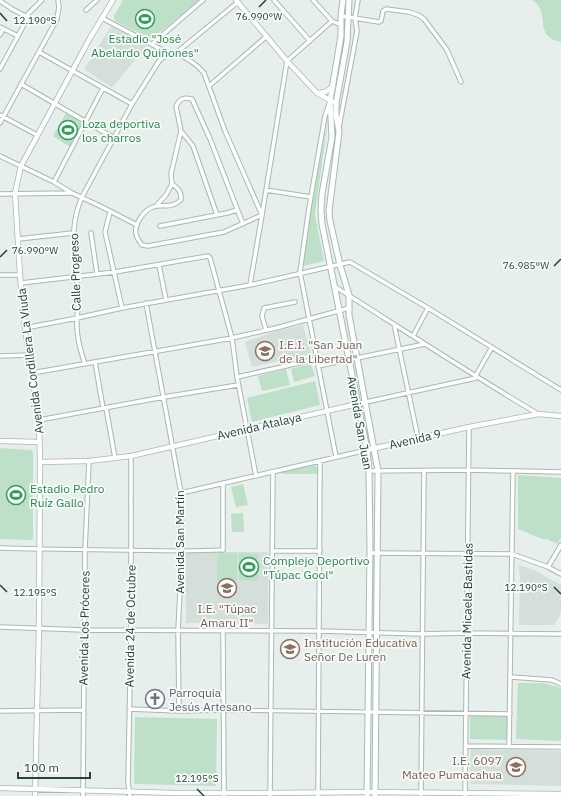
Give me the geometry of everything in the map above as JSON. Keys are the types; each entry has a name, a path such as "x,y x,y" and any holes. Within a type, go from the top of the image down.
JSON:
{"main road":[{"name":"Avenida San Juan","path":"343,0 341,36 330,101 332,136 321,210 322,224 369,471 370,553 367,794"},
{"name":"Avenida San Juan","path":"349,0 347,42 336,103 336,115 339,132 329,211 339,264 349,295 349,308 357,358 375,448 378,471 375,794"}],"street":[{"path":"0,69 28,14 42,0"},
{"path":"0,123 2,116 39,52 58,14 58,0"},
{"path":"86,10 97,0"},
{"name":"Avenida Cordillera La Viuda","path":"35,796 40,549 39,420 20,274 15,193 21,166 113,0"},
{"path":"152,44 203,0"},
{"path":"274,0 310,41"},
{"path":"313,0 332,21 341,25"},
{"path":"339,132 357,31 355,18 358,0"},
{"path":"102,18 170,54 176,53 237,1 287,61 317,93 330,101 343,105"},
{"path":"0,2 27,17"},
{"path":"341,16 381,22 383,11 386,8 418,15 424,19 447,50 460,82"},
{"path":"250,285 287,61 332,21"},
{"path":"0,35 2,28 18,36"},
{"path":"210,86 267,36"},
{"path":"39,52 132,104"},
{"path":"176,53 198,66 204,73 210,86 225,131 262,215"},
{"name":"Calle Progreso","path":"85,364 78,338 76,318 78,306 77,276 73,233 76,210 132,104 159,61 170,54"},
{"path":"21,84 114,138"},
{"path":"317,93 325,92 333,87"},
{"path":"54,182 103,88"},
{"path":"156,206 166,195 172,184 171,174 181,131 176,106 179,100 185,98 192,99 210,139 243,224"},
{"path":"330,101 325,116 300,272 336,457"},
{"path":"2,116 37,135"},
{"path":"181,131 193,146 217,215"},
{"path":"0,156 137,225"},
{"path":"172,184 177,187 180,192 181,200 165,207 156,206 147,209 137,225 135,233 142,245 148,246 224,232 262,215"},
{"path":"266,190 311,197"},
{"path":"0,194 72,193"},
{"path":"160,226 237,210"},
{"path":"110,212 105,232 122,308"},
{"path":"18,239 73,233"},
{"path":"91,233 97,274"},
{"path":"21,283 115,272 208,256 232,338 238,385 256,476"},
{"path":"26,328 146,303 250,285 300,272 352,262 561,390"},
{"path":"159,265 166,300"},
{"path":"0,275 20,274"},
{"path":"334,286 475,377 538,414"},
{"path":"266,330 262,316 264,308 294,302"},
{"name":"Avenida San Martín","path":"146,303 181,493 182,551 178,631 179,711"},
{"path":"32,373 232,338 349,308"},
{"path":"413,336 428,308"},
{"path":"394,324 418,438"},
{"path":"318,366 426,344"},
{"path":"475,377 492,347"},
{"path":"0,356 30,355"},
{"path":"237,377 317,359"},
{"path":"95,362 115,458"},
{"name":"Avenida Atalaya","path":"40,462 89,461 131,456 475,377"},
{"path":"39,420 238,385"},
{"name":"Avenida 9","path":"181,493 469,427 538,414 560,415"},
{"name":"Avenida Micaela Bastidas","path":"465,794 469,427"},
{"path":"0,441 39,442"},
{"name":"Avenida 24 de Octubre","path":"130,794 128,782 131,630 131,456"},
{"name":"Avenida Los Próceres","path":"83,796 82,710 85,550 89,461"},
{"path":"318,794 320,461"},
{"path":"369,471 468,470 561,472"},
{"path":"421,794 424,471"},
{"path":"270,795 273,472"},
{"path":"509,746 513,472"},
{"path":"0,548 182,551 223,550 224,483"},
{"path":"548,567 561,545"},
{"path":"272,551 320,551"},
{"path":"370,553 512,554 548,567 561,574"},
{"path":"0,627 84,630 561,634"},
{"path":"223,631 224,794"},
{"path":"511,677 552,680 561,684"},
{"path":"129,709 179,711 271,710 376,713 510,714"},
{"path":"0,711 82,710"},
{"path":"466,746 561,747"},
{"path":"0,788 83,790 130,794 561,794"}],"shaded area":[{"path":"111,27 148,44 112,88 84,69"},
{"path":"303,325 311,354 252,367 245,342 277,331"},
{"name":"I.E. \"Túpac Amaru II\"","path":"185,552 268,552 268,624 186,623"},
{"path":"519,565 534,570 561,585 561,613 554,625 519,625"},
{"name":"I.E. 6097 Mateo Pumacahua","path":"470,749 561,751 561,786 472,784 470,782"}],"green space":[{"name":"Estadio \"José Abelardo Quiñones\"","path":"123,0 200,0 153,38 149,38 115,21 114,16"},
{"path":"532,0 561,0 561,42 552,39 546,33 540,8"},
{"name":"Loza deportiva los charros","path":"66,113 84,124 70,147 53,136"},
{"path":"328,120 315,214 324,261 303,266 312,202"},
{"path":"311,364 315,376 294,382 291,369"},
{"path":"286,369 290,385 262,391 258,376"},
{"path":"315,381 320,405 252,422 247,398"},
{"name":"Estadio Pedro Ruíz Gallo","path":"0,448 31,450 33,452 33,539 0,539"},
{"path":"314,465 317,467 317,474 282,474 281,472"},
{"path":"518,475 561,478 561,538 557,544 545,538 545,540 518,529"},
{"path":"243,484 248,505 236,507 231,487"},
{"path":"243,513 244,532 232,532 231,514"},
{"path":"218,553 237,554 237,580 217,580"},
{"name":"Complejo Deportivo \"Túpac Gool\"","path":"239,553 258,554 258,581 239,580"},
{"path":"518,683 543,683 561,688 561,741 516,739"},
{"path":"470,715 509,716 508,740 470,739"},
{"path":"135,717 217,719 216,786 134,784"}],"place":[{"name":"Estadio \"José Abelardo Quiñones\"","path":"145,19"},
{"name":"Loza deportiva los charros","path":"68,130"},
{"name":"I.E.I. \"San Juan de la Libertad\"","path":"265,351"},
{"name":"Estadio Pedro Ruíz Gallo","path":"16,495"},
{"name":"Complejo Deportivo \"Túpac Gool\"","path":"249,567"},
{"name":"I.E. \"Túpac Amaru II\"","path":"227,588"},
{"name":"Institución Educativa Señor De Luren","path":"290,649"},
{"name":"Parroquia Jesús Artesano","path":"155,699"},
{"name":"I.E. 6097 Mateo Pumacahua","path":"516,767"}]}
